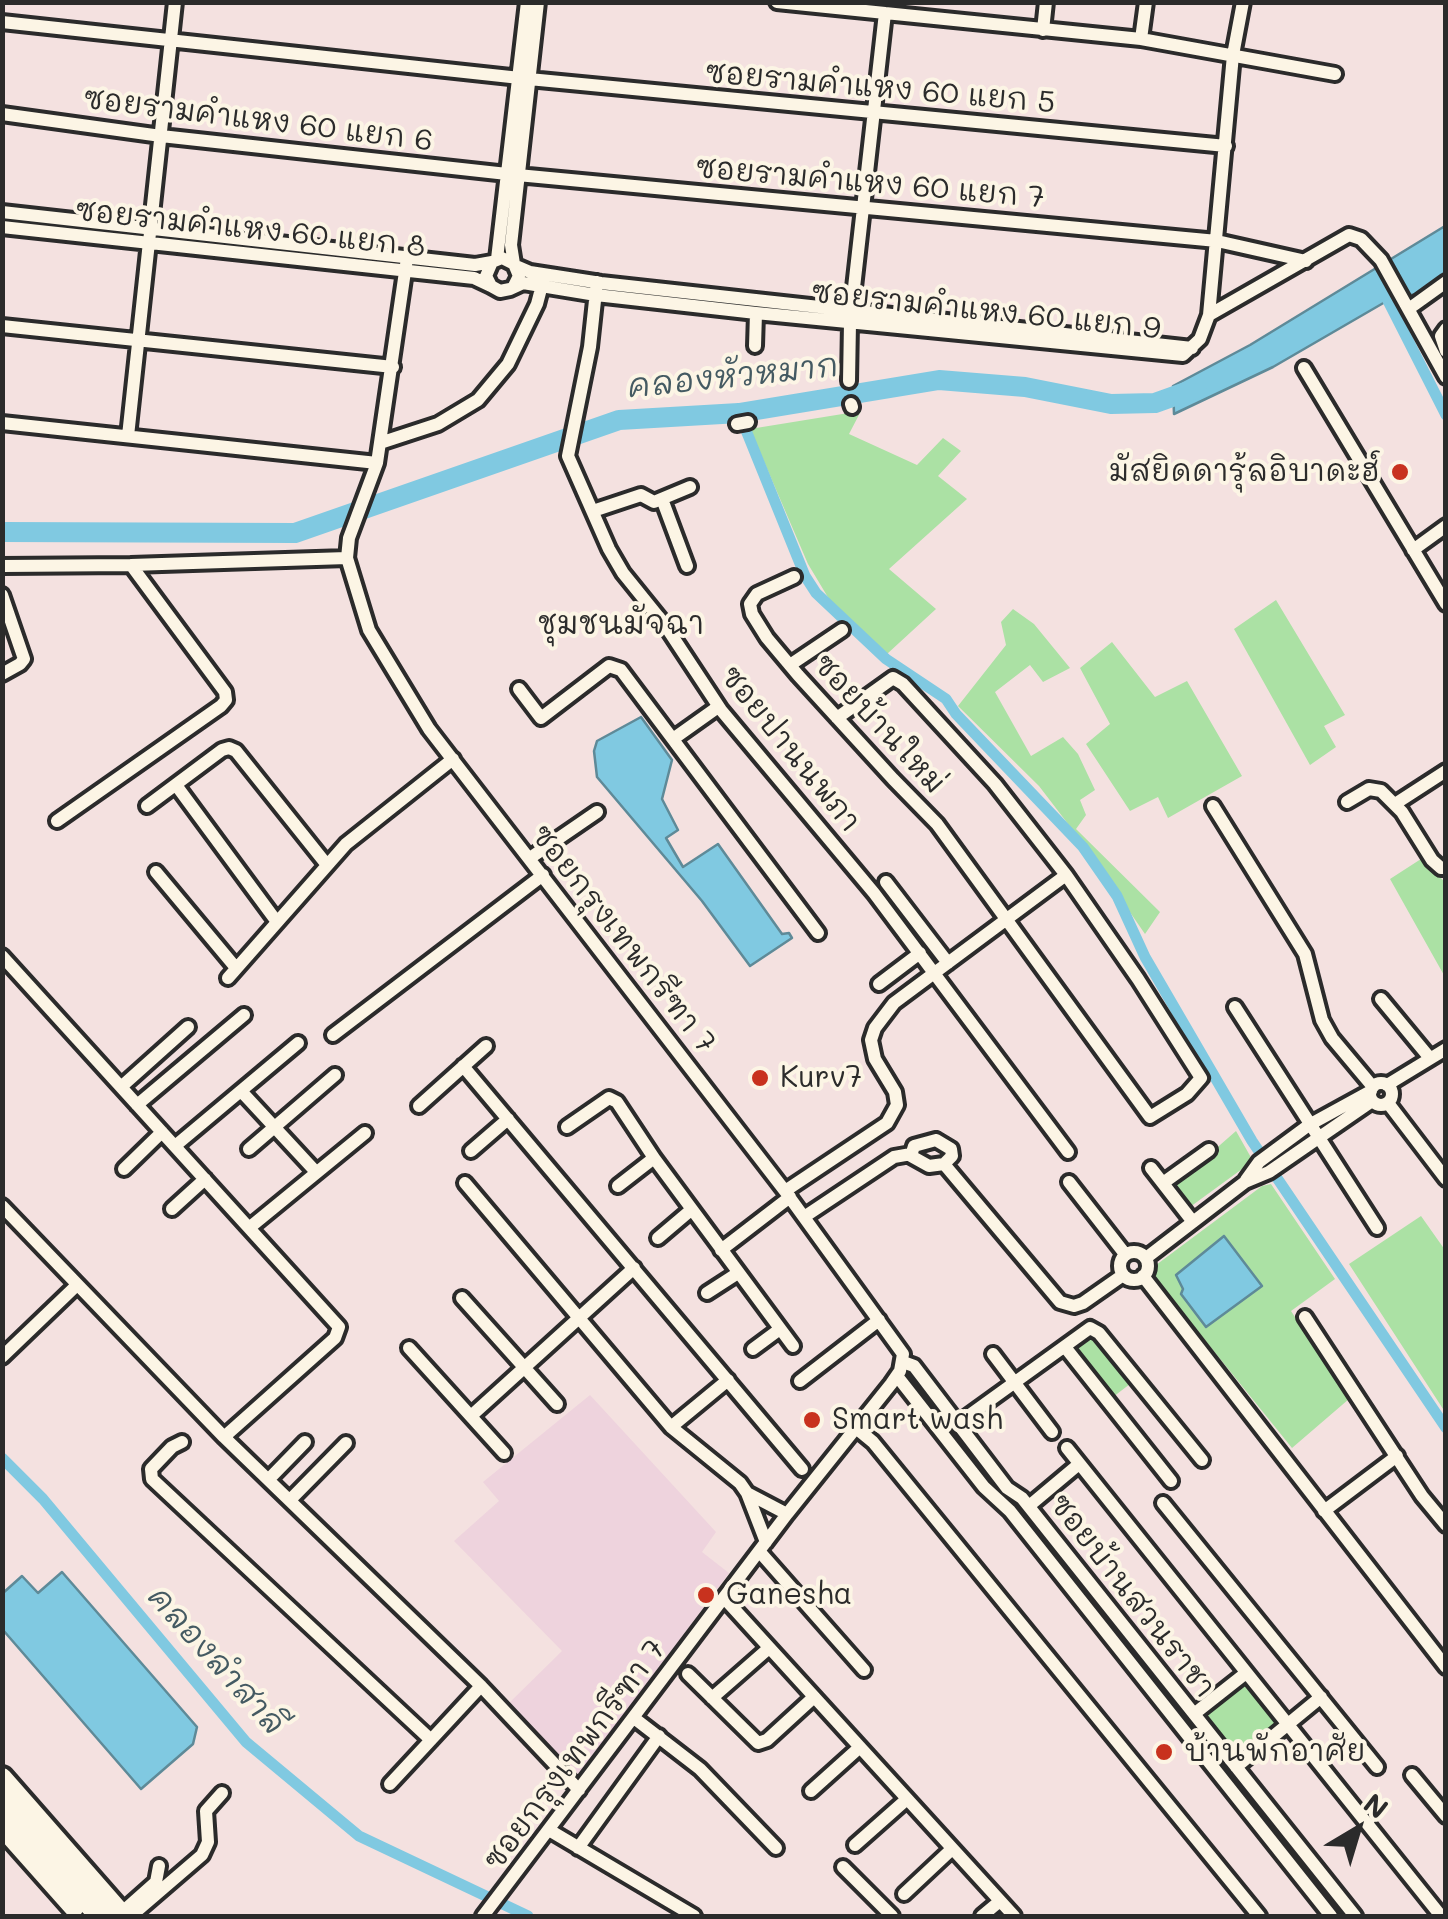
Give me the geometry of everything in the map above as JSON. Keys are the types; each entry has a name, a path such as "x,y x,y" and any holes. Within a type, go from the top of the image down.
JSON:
{"main road":[{"path":"2,1778 118,1916"},
{"path":"2,1803 118,1916"},
{"path":"2,1826 82,1916"},
{"path":"2,1844 64,1916"}],"street":[{"path":"128,436 176,2"},
{"path":"524,78 527,2"},
{"path":"513,174 494,260 486,271 491,286 505,290 514,286 519,276 512,245 513,174 538,2"},
{"path":"778,2 1141,38 1335,74"},
{"path":"950,20 952,2"},
{"path":"1043,30 1046,2"},
{"path":"1141,38 1146,2"},
{"path":"1209,315 1233,56 1243,2"},
{"path":"849,381 851,316 885,13"},
{"name":"ซอยรามคำแหง 60 แยก 5","path":"2,22 524,78 1226,146"},
{"name":"ซอยรามคำแหง 60 แยก 6","path":"2,114 161,136 513,174"},
{"name":"ซอยรามคำแหง 60 แยก 7","path":"513,174 1217,242 1306,261"},
{"name":"ซอยรามคำแหง 60 แยก 8","path":"2,212 30,223"},
{"name":"ซอยรามคำแหง 60 แยก 8","path":"2,227 30,223 407,264 475,265 494,260"},
{"path":"1209,315 1349,234 1361,240 1380,260 1446,376"},
{"path":"494,260 508,259 515,265"},
{"name":"ซอยรามคำแหง 60 แยก 8","path":"407,264 474,278 491,286"},
{"name":"ซอยกรุงเทพกรีฑา 7","path":"407,264 375,470 346,558 369,630 428,729 787,1194 900,1347 903,1362 897,1376 787,1514 486,1914"},
{"name":"ซอยรามคำแหง 60 แยก 9","path":"515,265 597,289 756,313 851,316"},
{"path":"1408,305 1446,282"},
{"name":"ซอยรามคำแหง 60 แยก 9","path":"514,286 523,283 597,289 1183,355 1204,330 1209,315"},
{"path":"380,443 438,424 478,400 508,364 542,285"},
{"name":"ซอยปานนพภา","path":"597,289 568,456 609,550 718,706 874,893 1068,1152"},
{"path":"754,346 756,313"},
{"path":"2,326 394,367"},
{"path":"1446,329 1441,336 1446,352"},
{"path":"1304,368 1446,604"},
{"path":"2,423 375,470"},
{"path":"594,510 641,495 654,502 690,487"},
{"path":"662,499 686,566"},
{"path":"1413,550 1446,526"},
{"path":"2,566 346,558"},
{"path":"57,822 226,700 226,692 131,565"},
{"name":"ซอยบ้านใหม่","path":"794,577 757,594 750,604 767,638 938,824 1150,1117 1187,1094 1201,1078 1066,875"},
{"path":"2,674 24,658 3,600"},
{"path":"790,665 842,630"},
{"path":"520,689 541,718 609,666 616,666 818,934"},
{"path":"721,1250 787,1194 887,1123 896,1104 896,1092 875,1059 871,1040 894,1003 1066,875 995,784 903,684 893,678 837,718"},
{"path":"672,740 718,706"},
{"path":"147,806 229,748 327,865"},
{"path":"156,872 232,973 346,844 453,760"},
{"path":"1395,804 1446,771"},
{"path":"176,785 277,922"},
{"path":"1347,802 1375,788 1395,804 1432,860 1446,868"},
{"path":"1213,806 1306,954 1322,1020 1332,1038 1376,1091 1392,1094 1388,1103 1446,1179"},
{"path":"530,858 597,812"},
{"path":"333,1034 543,875"},
{"path":"886,882 948,964"},
{"path":"879,984 920,953"},
{"path":"2,956 339,1326 335,1338 224,1437"},
{"path":"1380,999 1428,1058"},
{"path":"1235,1007 1377,1228"},
{"path":"137,1105 244,1015"},
{"path":"121,1087 188,1027"},
{"path":"175,1146 298,1043"},
{"path":"419,1106 486,1046"},
{"path":"1146,1258 1313,1131 1446,1049"},
{"path":"463,1066 802,1470"},
{"path":"249,1149 335,1074"},
{"path":"241,1090 316,1172"},
{"path":"567,1127 613,1099 793,1346"},
{"path":"471,1151 508,1119"},
{"path":"124,1169 162,1132"},
{"path":"249,1228 365,1133"},
{"path":"922,1142 941,1142 952,1149 952,1156 944,1164 922,1164 911,1154 914,1146 922,1142"},
{"path":"1163,1182 1209,1150"},
{"path":"804,1218 894,1157 911,1154"},
{"path":"618,1186 654,1158"},
{"path":"944,1164 1060,1302 1067,1306 1083,1304 1123,1275"},
{"path":"1151,1168 1194,1222"},
{"path":"172,1209 205,1179"},
{"path":"1069,1182 1125,1254"},
{"path":"465,1183 671,1427 747,1493 787,1514"},
{"path":"2,1206 224,1437 481,1686 579,1790"},
{"path":"658,1238 691,1210"},
{"path":"1125,1254 1134,1252 1146,1258"},
{"path":"1125,1254 1120,1266 1123,1275 1130,1279 1143,1276 1146,1258"},
{"path":"471,1416 634,1268"},
{"path":"708,1293 738,1273"},
{"path":"1143,1276 1446,1667"},
{"path":"2,1357 77,1285"},
{"path":"462,1298 557,1404"},
{"path":"1305,1317 1446,1525"},
{"path":"800,1381 880,1320"},
{"path":"957,1424 1090,1328 1095,1329 1202,1460"},
{"path":"753,1349 780,1329"},
{"path":"408,1348 504,1453"},
{"path":"1065,1348 1171,1481"},
{"path":"993,1354 1018,1382 1052,1432"},
{"name":"ซอยบ้านสวนราชา","path":"903,1362 914,1366 1007,1488 1029,1506 1355,1916"},
{"path":"897,1376 984,1486 1010,1510 1331,1916"},
{"path":"671,1427 728,1380"},
{"path":"856,1428 874,1442 1259,1916"},
{"path":"182,1442 172,1446 151,1468 152,1479 431,1740"},
{"path":"269,1479 305,1442"},
{"path":"290,1500 346,1443"},
{"path":"1066,1448 1441,1916"},
{"path":"1324,1510 1396,1456"},
{"path":"1029,1506 1080,1464"},
{"path":"747,1493 763,1547 864,1670"},
{"path":"1163,1503 1377,1767"},
{"path":"725,1598 1014,1916"},
{"path":"712,1698 770,1648"},
{"path":"1194,1714 1246,1673"},
{"path":"688,1674 758,1743 767,1740 814,1697"},
{"path":"390,1784 481,1686"},
{"path":"1236,1767 1320,1697"},
{"path":"634,1718 700,1770 776,1848"},
{"path":"578,1848 660,1736"},
{"path":"811,1791 860,1747"},
{"path":"1412,1775 1446,1816"},
{"path":"118,1916 202,1855 208,1842 206,1811 222,1793"},
{"path":"855,1845 907,1799"},
{"path":"549,1830 694,1916"},
{"path":"904,1894 952,1849"},
{"path":"118,1916 156,1882 158,1866"},
{"path":"842,1867 892,1916"},
{"path":"982,1916 1000,1901"}],"shaded area":[{"path":"590,1395 716,1532 702,1552 729,1573 578,1777 504,1708 562,1651 454,1541 499,1501 483,1482"}],"green space":[{"path":"861,411 849,434 917,465 943,438 961,451 938,476 967,499 889,569 936,609 887,654 832,604 808,564 750,429"},
{"path":"1276,600 1345,715 1324,726 1336,747 1310,765 1234,629"},
{"path":"1013,609 1034,624 1070,668 1043,682 1030,665 995,692 1031,756 1063,737 1078,754 1095,790 1080,800 1086,815 1076,829 1160,912 1145,934 1039,786 958,706 1006,645 1001,622"},
{"path":"1112,642 1155,697 1187,681 1242,776 1168,818 1158,797 1130,811 1086,744 1110,724 1080,668"},
{"path":"1421,859 1445,882 1445,977 1390,879"},
{"path":"1236,1131 1253,1161 1190,1207 1172,1187"},
{"path":"1271,1184 1335,1279 1291,1311 1349,1399 1292,1448 1154,1277 1156,1265 1262,1186"},
{"path":"1421,1216 1445,1250 1445,1412 1349,1264"},
{"path":"1093,1336 1130,1384 1113,1397 1077,1348"},
{"path":"1245,1681 1279,1724 1237,1758 1203,1715"}],"water":[{"path":"1445,226 1445,274 1417,294 1392,298 1273,367 1174,414 1173,386 1250,345"},
{"path":"641,717 672,760 662,799 678,830 666,838 683,867 718,844 782,934 789,933 792,938 750,966 702,901 597,777 597,741"},
{"path":"1224,1236 1262,1286 1206,1327 1181,1294 1183,1289 1176,1275"},
{"path":"62,1572 197,1727 193,1744 141,1789 3,1630 3,1593 22,1576 38,1593"}],"waterway":[{"path":"1382,289 1446,415"},
{"name":"คลองหัวหมาก","path":"2,532 295,533 619,420 739,413 939,380 1025,387 1111,404 1155,403 1197,388"},
{"path":"739,413 805,576 816,593 886,659 946,699 1083,847 1117,896 1145,957 1252,1141 1446,1428"},
{"name":"คลองลำสาลี","path":"2,1458 43,1499 246,1742 359,1836 528,1916"}],"place":[{"name":"มัสยิดดารุ้ลอิบาดะฮ์","path":"1400,472"},
{"name":"Kurv7","path":"760,1078"},
{"name":"Smart wash","path":"812,1420"},
{"name":"Ganesha","path":"706,1595"},
{"name":"บ้านพักอาศัย","path":"1164,1752"}],"district":[{"name":"ชุมชนมัจฉา","path":"621,624"}]}
